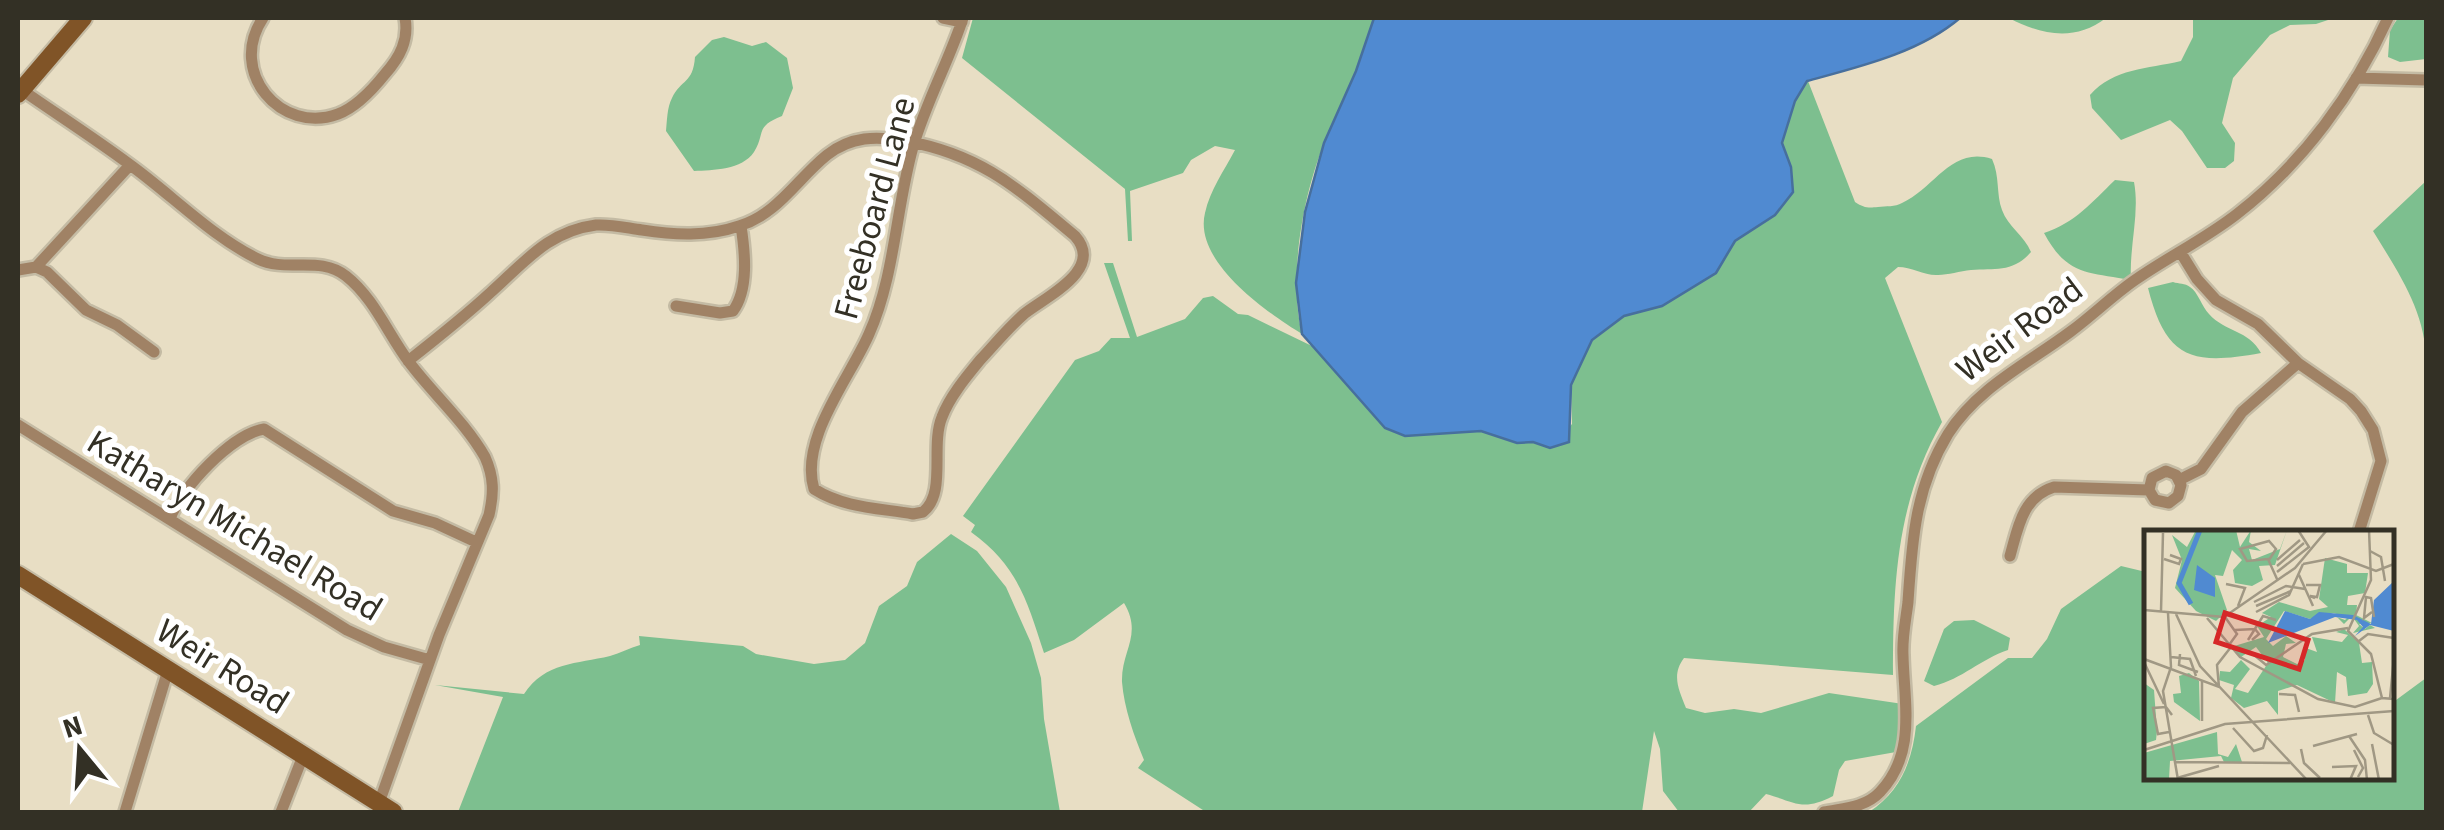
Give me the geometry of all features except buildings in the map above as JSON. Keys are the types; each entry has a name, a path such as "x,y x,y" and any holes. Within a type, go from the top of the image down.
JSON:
{"street":[{"path":"83,18 20,92 130,164 256,258 272,266 310,264 342,272 380,316 408,362 486,457 492,474 492,502 430,660 386,808"},
{"path":"263,18 252,35 249,52 256,82 278,104 312,117 338,114 349,108 383,77 402,49 404,18"},
{"path":"944,18 963,20"},
{"name":"Weir Road","path":"1824,812 1870,801 1886,785 1899,760 1908,716 1902,652 1913,522 1939,449 1954,426 1984,392 2137,278 2236,216 2280,177 2324,126 2374,51 2388,18"},
{"name":"Freeboard Lane","path":"914,143 936,146 997,174 1075,236 1082,244 1083,256 1082,264 1069,281 999,338 948,405 937,434 936,494 928,508 913,514 846,504 814,489 810,462 833,399 874,322 914,143 963,20"},
{"path":"2356,78 2426,80"},
{"path":"408,362 552,238 600,224 682,234 740,226 774,208 840,146 870,137 914,143"},
{"path":"36,267 130,164"},
{"path":"676,306 720,313 732,311 738,304 746,257 740,226"},
{"path":"2181,252 2206,291 2258,324 2298,364 2350,398 2373,430 2381,462 2360,530"},
{"path":"18,270 36,267 47,272 86,310 117,325 154,352"},
{"path":"2179,480 2201,469 2242,412 2298,364"},
{"name":"Katharyn Michael Road","path":"18,425 347,630 384,647 430,660"},
{"path":"170,519 176,500 235,443 248,432 272,431 393,511 476,542"},
{"path":"2160,472 2170,472 2179,480 2180,493 2169,503 2155,500 2150,490 2150,481 2160,472"},
{"path":"2010,556 2024,510 2042,490 2150,490"},
{"name":"Weir Road","path":"18,575 386,808"},
{"path":"125,812 168,670"},
{"path":"282,812 303,756"}],"green space":[{"path":"973,18 1374,18 1360,64 1318,161 1305,209 1297,261 1302,334 1236,284 1210,250 1204,231 1205,213 1235,150 1215,146 1191,160 1183,173 1130,191 1132,241 1128,241 1125,189 962,58"},
{"path":"2009,18 2106,18 2082,31 2058,33 2033,29"},
{"path":"2193,18 2334,18 2316,24 2290,25 2270,35 2233,78 2222,123 2235,143 2234,161 2225,168 2207,168 2170,120 2121,140 2092,108 2090,95 2110,79 2181,61 2193,37"},
{"path":"2398,18 2426,18 2426,59 2400,62 2388,57 2390,30"},
{"path":"724,37 752,46 766,42 787,58 793,88 782,116 764,127 749,158 727,168 694,171 666,131 669,106 692,72 695,57 712,40"},
{"path":"1808,81 1855,202 1869,207 1899,204 1954,163 1965,158 1992,159 2002,210 2031,252 2003,268 1938,275 1898,267 1885,278 1942,422 1927,452 1906,514 1896,577 1893,675 1684,658 1678,670 1678,683 1686,708 1705,713 1734,709 1761,713 1829,693 1903,704 1907,739 1896,752 1845,761 1833,796 1822,801 1799,804 1766,794 1749,812 1679,812 1663,791 1660,749 1654,731 1642,812 1206,812 1138,768 1144,760 1130,722 1122,682 1132,624 1124,603 1074,640 1044,653 1019,586 1000,558 971,532 975,525 963,516 1075,360 1099,351 1111,338 1130,338 1104,263 1113,263 1137,337 1185,319 1203,298 1213,296 1238,314 1248,315 1314,347 1386,428 1405,436 1482,431 1517,443 1533,442 1550,448 1572,424 1571,385 1592,340 1624,316 1662,306 1716,273 1735,241 1753,227 1795,101"},
{"path":"2115,180 2134,182 2131,280 2070,265 2044,233 2074,218"},
{"path":"2426,181 2426,361 2416,309 2373,231"},
{"path":"2173,282 2190,287 2215,320 2250,340 2261,353 2199,357 2173,343 2163,330 2148,288"},
{"path":"951,534 977,551 1006,587 1031,643 1041,678 1060,812 458,812 503,697 435,685 524,694 552,670 640,645 639,636 743,646 756,654 814,664 845,660 865,643 879,606 907,586 917,562"},
{"path":"2121,566 2144,572 2144,780 2394,780 2394,702 2426,678 2426,812 1869,812 1889,795 1903,775 1916,726 2008,658 2032,658 2047,639 2061,609"},
{"path":"1974,620 2010,638 2008,650 1944,683 1934,686 1924,681 1944,629 1954,621"}],"water":[{"path":"1374,18 1960,18 1907,50 1807,81 1795,101 1782,143 1791,167 1793,192 1775,215 1735,241 1716,273 1662,306 1624,316 1592,340 1571,385 1569,442 1550,448 1533,442 1517,443 1481,431 1405,436 1385,428 1302,334 1296,283 1305,212 1324,143"}]}
